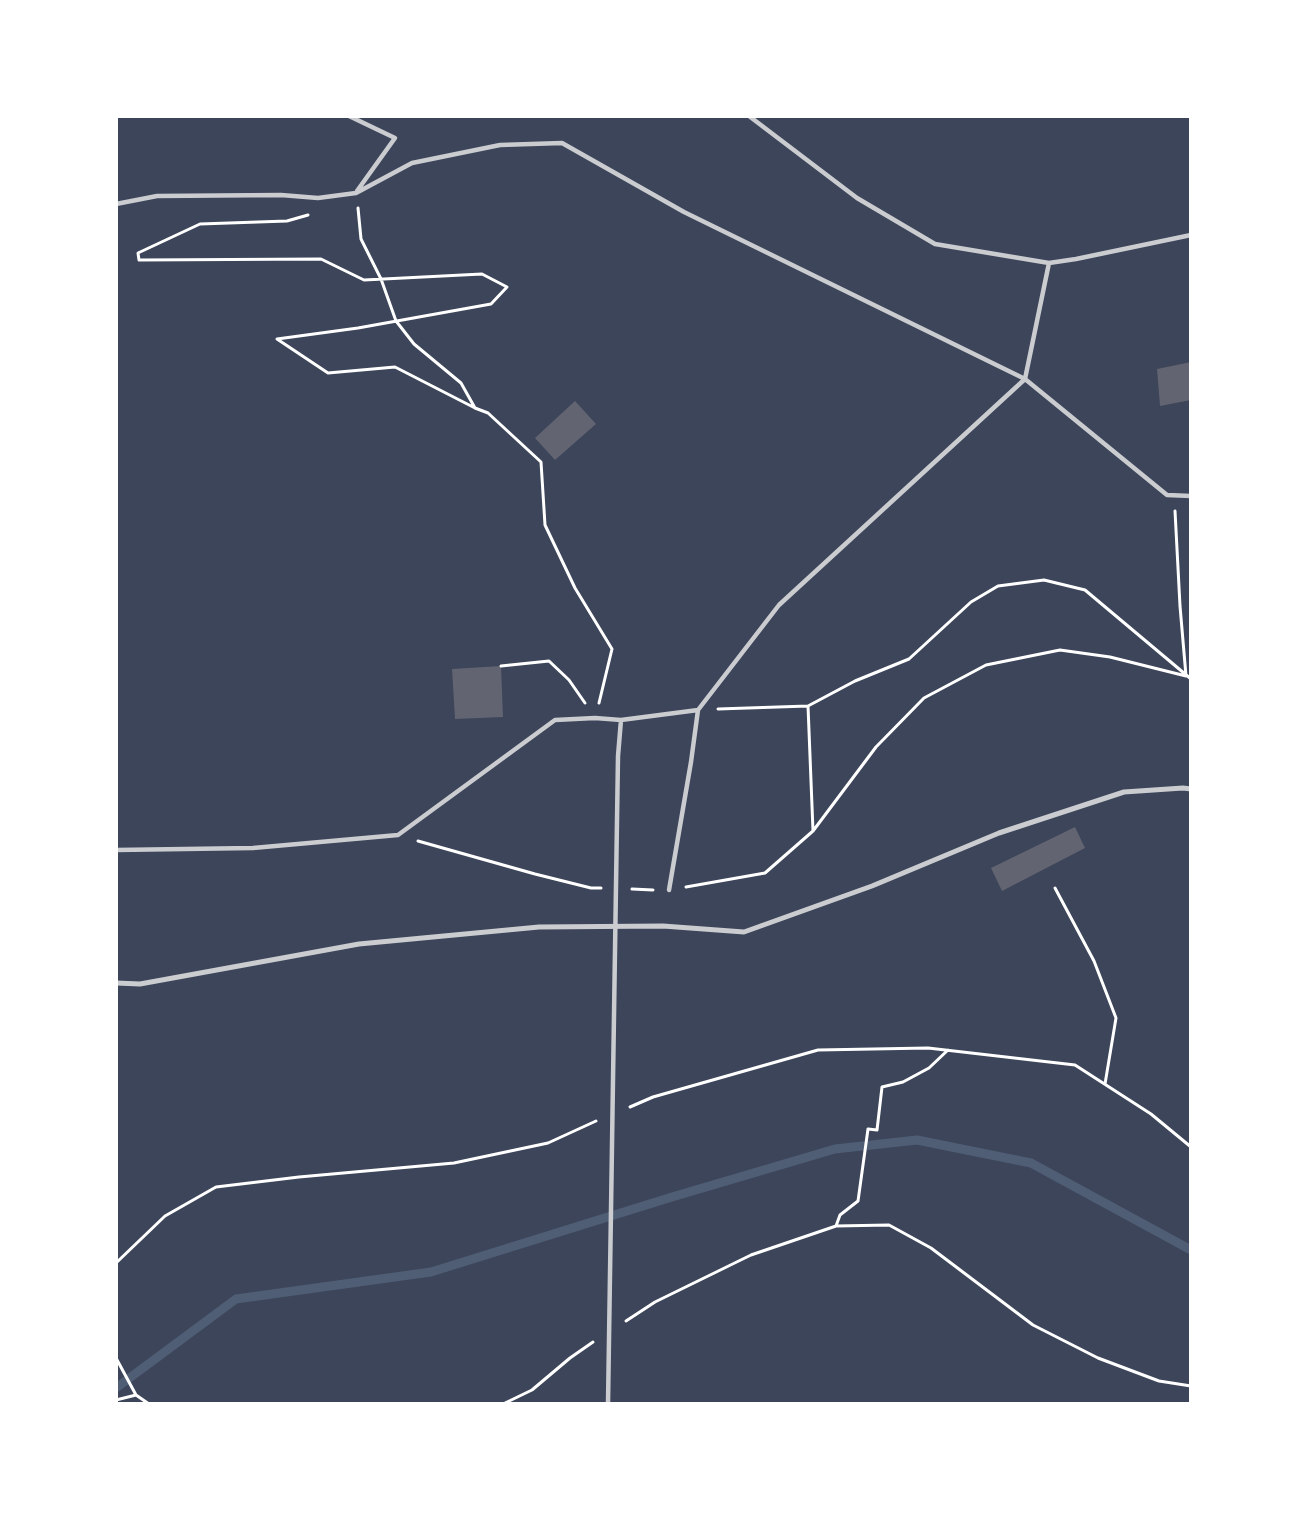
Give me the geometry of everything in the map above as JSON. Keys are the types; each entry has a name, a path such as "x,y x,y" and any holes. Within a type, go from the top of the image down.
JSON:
{"street":[{"path":"349,116 395,138 356,193"},
{"path":"749,116 857,198 935,244 1049,263 1191,234"},
{"path":"116,204 157,196 282,195 318,198 356,193 412,163 500,145 562,143 684,212 1025,379 1167,495 1191,496"},
{"path":"669,890 698,710 779,605 1025,379 1049,263"},
{"path":"116,850 253,848 398,835 555,720 595,718 621,720 698,710"},
{"path":"608,1404 618,756 621,720"},
{"path":"116,983 140,984 359,944 539,927 664,926 744,932 872,886 999,833 1124,792 1191,789"}],"path":[{"path":"356,193 361,239 381,279 396,321 414,344 461,384 475,408"},
{"path":"318,198 309,214 287,221 200,224 138,253 139,260 321,259 364,280 482,274 507,287 491,304 277,340 328,373 395,368 475,408 488,412 541,462 545,524 575,588 612,649 595,718"},
{"path":"1175,495 1180,606 1186,676"},
{"path":"698,710 808,706 855,681 909,659 970,602 998,586 1044,580 1085,590 1191,679"},
{"path":"630,889 669,890 765,873 813,831 876,747 924,698 986,665 1060,650 1110,657 1186,676"},
{"path":"501,666 549,660 569,680 595,718"},
{"path":"808,706 813,831"},
{"path":"398,835 535,874 591,888 610,888"},
{"path":"1056,888 1094,960 1116,1018 1105,1084"},
{"path":"627,1108 653,1097 818,1050 928,1048 1075,1065 1151,1114 1191,1148"},
{"path":"836,1226 840,1215 858,1201 868,1128 877,1130 882,1088 903,1082 929,1068 948,1050"},
{"path":"116,1263 164,1216 216,1187 298,1177 454,1163 548,1143 600,1120"},
{"path":"624,1322 655,1302 751,1255 836,1226 889,1225 931,1248 1033,1325 1098,1358 1159,1381 1191,1386"},
{"path":"504,1404 532,1390 570,1358 600,1338"},
{"path":"116,1358 136,1395 149,1404"},
{"path":"116,1400 136,1395"}],"shaded area":[{"path":"116,116 1191,116 1191,1404 116,1404"}],"building":[{"path":"1191,362 1191,400 1160,406 1157,369"},
{"path":"575,401 596,424 555,460 535,438"},
{"path":"501,666 503,717 455,719 452,669"},
{"path":"1075,827 1085,848 1002,891 991,868"}],"waterway":[{"path":"116,1388 236,1299 431,1272 672,1197 835,1149 917,1140 1031,1163 1191,1250"}]}
